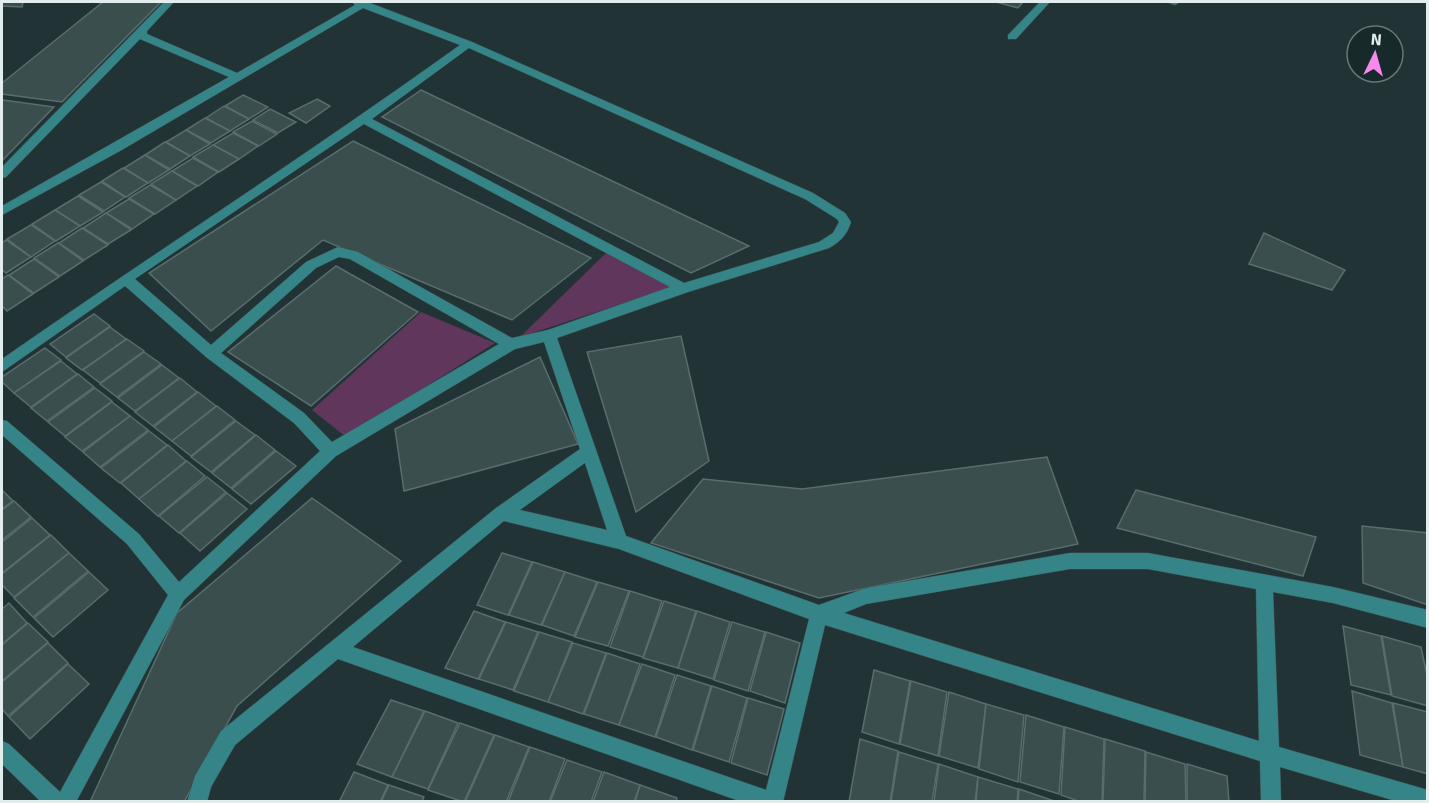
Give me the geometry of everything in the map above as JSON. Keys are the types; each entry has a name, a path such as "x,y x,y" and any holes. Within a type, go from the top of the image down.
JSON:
{"street":[{"path":"2,174 169,2"},
{"path":"2,211 117,148 362,2 468,44 808,196 841,216 844,222 842,232 836,239 824,245 683,288 549,335 511,344 330,451 178,594 64,801"},
{"path":"1012,37 1045,2"},
{"path":"140,33 148,40 237,77"},
{"path":"2,366 126,279 364,119 468,44"},
{"path":"364,119 683,288"},
{"path":"211,353 311,265 338,252 353,255 511,344"},
{"path":"126,279 211,353 299,418 330,451"},
{"path":"549,335 620,542"},
{"path":"2,426 133,539 178,594"},
{"path":"197,801 202,783 228,738 502,513 589,451"},
{"path":"502,513 620,542 819,614 1428,801"},
{"path":"819,614 866,596 1070,561 1148,561 1264,582 1428,618"},
{"path":"1264,582 1271,801"},
{"path":"334,650 773,801 819,614"},
{"path":"2,750 56,801"}],"shaded area":[{"path":"607,252 673,287 520,337"},
{"path":"421,312 495,343 346,437 312,410"}],"building":[{"path":"2,2 23,2 22,7 2,6"},
{"path":"103,2 161,2 62,102 2,94 2,83"},
{"path":"996,2 1023,2 1018,8"},
{"path":"421,90 749,246 691,273 382,117"},
{"path":"243,95 268,107 249,119 225,106"},
{"path":"317,99 330,106 306,123 289,113"},
{"path":"2,101 54,107 2,161"},
{"path":"224,106 249,119 230,131 206,118"},
{"path":"270,109 296,122 278,133 253,120"},
{"path":"205,118 230,131 211,143 186,130"},
{"path":"252,121 277,134 259,146 233,132"},
{"path":"186,130 210,144 190,156 166,142"},
{"path":"233,133 258,146 239,159 213,145"},
{"path":"353,141 591,258 512,320 323,240 211,331 149,273"},
{"path":"165,142 190,156 170,169 145,155"},
{"path":"213,145 239,159 219,172 193,157"},
{"path":"145,155 169,170 148,183 124,168"},
{"path":"193,158 218,172 198,186 172,171"},
{"path":"123,168 148,183 126,197 102,181"},
{"path":"172,171 197,186 176,200 151,184"},
{"path":"101,182 125,197 104,211 79,195"},
{"path":"150,185 176,200 155,214 129,198"},
{"path":"78,196 103,212 80,226 55,210"},
{"path":"129,199 154,214 132,229 106,213"},
{"path":"55,210 80,226 56,241 32,224"},
{"path":"106,213 131,230 108,244 83,228"},
{"path":"31,225 55,241 31,257 7,239"},
{"path":"82,228 108,245 84,260 59,243"},
{"path":"1264,233 1345,270 1332,290 1249,264"},
{"path":"6,240 31,257 6,273 2,270 2,243"},
{"path":"58,243 83,261 60,276 34,258"},
{"path":"34,259 59,277 34,293 9,275"},
{"path":"336,266 418,312 311,406 228,352"},
{"path":"8,275 33,294 7,311 2,306 2,279"},
{"path":"94,314 110,326 66,357 50,344"},
{"path":"110,327 126,339 82,370 66,358"},
{"path":"681,336 709,461 636,512 587,352"},
{"path":"127,339 144,351 100,383 83,370"},
{"path":"45,348 61,360 14,393 2,382 2,377"},
{"path":"144,352 161,364 117,397 100,384"},
{"path":"540,357 578,444 404,491 395,429"},
{"path":"61,361 77,374 31,407 14,393"},
{"path":"162,365 179,378 135,411 118,398"},
{"path":"78,374 94,387 47,421 31,408"},
{"path":"180,378 197,392 153,426 135,412"},
{"path":"95,388 112,401 65,436 48,422"},
{"path":"198,392 216,406 172,441 154,427"},
{"path":"112,402 130,416 82,451 65,437"},
{"path":"217,406 235,420 191,456 172,441"},
{"path":"130,416 148,430 100,467 83,452"},
{"path":"236,421 255,435 211,472 191,457"},
{"path":"149,431 167,445 120,483 101,468"},
{"path":"256,435 275,450 231,488 212,473"},
{"path":"168,445 186,461 139,499 121,483"},
{"path":"276,451 296,466 251,504 232,489"},
{"path":"1047,457 1078,544 819,598 651,543 703,479 802,489"},
{"path":"187,461 205,476 158,516 139,499"},
{"path":"207,477 226,492 179,533 159,516"},
{"path":"2,490 13,501 2,509"},
{"path":"1136,490 1316,537 1303,576 1117,528"},
{"path":"227,493 247,509 200,551 180,533"},
{"path":"312,498 401,561 237,706 184,802 90,802 177,613"},
{"path":"14,501 31,517 2,540 2,510"},
{"path":"32,518 50,535 2,573 2,542"},
{"path":"1362,526 1428,533 1428,605 1363,583"},
{"path":"51,535 69,553 14,597 2,585 2,574"},
{"path":"69,553 88,571 33,617 14,598"},
{"path":"502,553 532,562 508,615 477,605"},
{"path":"533,562 565,572 541,625 509,615"},
{"path":"89,572 108,590 53,637 34,618"},
{"path":"565,572 597,582 574,636 542,625"},
{"path":"598,582 629,591 608,646 575,637"},
{"path":"630,591 662,601 643,657 610,647"},
{"path":"664,601 696,611 678,668 643,658"},
{"path":"9,603 27,623 2,644 2,609"},
{"path":"474,611 505,622 478,679 445,668"},
{"path":"697,611 730,622 713,679 678,668"},
{"path":"506,622 538,632 513,690 479,679"},
{"path":"732,622 765,632 748,691 714,680"},
{"path":"28,623 48,642 2,681 2,645"},
{"path":"1343,626 1381,636 1391,695 1351,685"},
{"path":"539,632 572,642 548,702 514,691"},
{"path":"766,632 800,643 785,703 750,691"},
{"path":"1382,636 1421,647 1428,680 1428,706 1392,696"},
{"path":"48,643 68,663 8,716 2,709 2,682"},
{"path":"573,643 606,653 583,714 548,702"},
{"path":"607,653 640,664 619,725 584,714"},
{"path":"68,664 89,684 30,739 9,717"},
{"path":"642,664 675,675 655,737 619,725"},
{"path":"874,670 910,681 899,744 862,732"},
{"path":"677,675 711,686 692,750 656,737"},
{"path":"911,681 947,692 938,756 900,744"},
{"path":"712,686 747,698 729,762 693,750"},
{"path":"1352,691 1392,703 1403,767 1360,755"},
{"path":"949,692 986,704 978,768 939,756"},
{"path":"748,698 784,709 767,775 731,763"},
{"path":"391,700 424,711 392,777 357,764"},
{"path":"1393,703 1428,712 1428,774 1403,767"},
{"path":"986,704 1024,715 1018,782 979,769"},
{"path":"425,711 458,723 428,789 392,777"},
{"path":"1026,715 1064,727 1059,794 1020,782"},
{"path":"460,723 494,735 464,802 428,790"},
{"path":"1065,727 1104,739 1102,802 1081,802 1061,795"},
{"path":"495,735 529,747 506,802 465,802"},
{"path":"860,739 898,751 890,802 849,802"},
{"path":"1105,739 1145,751 1144,802 1103,802"},
{"path":"530,747 565,759 549,802 508,802"},
{"path":"899,752 938,764 932,802 891,802"},
{"path":"1146,752 1185,764 1186,802 1145,802"},
{"path":"567,760 602,772 591,802 550,802"},
{"path":"939,764 978,777 975,802 934,802"},
{"path":"1187,764 1227,776 1229,802 1187,802"},
{"path":"354,772 388,785 380,802 339,802"},
{"path":"604,772 640,785 634,802 593,802"},
{"path":"978,777 1018,789 1017,802 976,802"},
{"path":"389,785 424,797 422,802 381,802"},
{"path":"640,785 677,798 676,802 635,802"},
{"path":"1019,789 1057,802 1018,802"}]}
